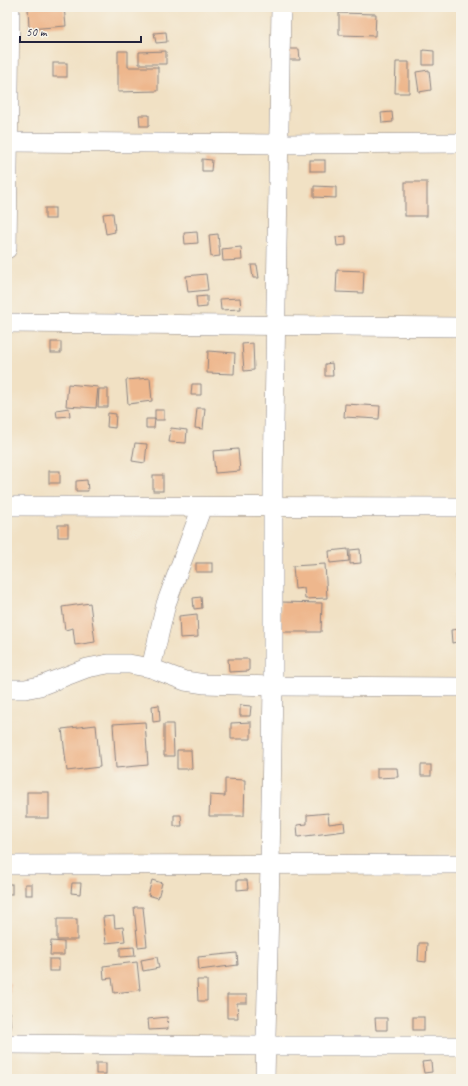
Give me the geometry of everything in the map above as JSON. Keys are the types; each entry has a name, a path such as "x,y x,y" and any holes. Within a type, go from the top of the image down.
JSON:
{"street":[{"path":"7,249 10,7"},
{"path":"265,1079 270,864 273,506 281,7"},
{"path":"8,142 279,144 461,143"},
{"path":"7,323 461,327"},
{"path":"7,506 461,507"},
{"path":"151,668 166,604 202,507"},
{"path":"7,689 25,689 40,686 87,668 108,664 129,664 151,668 185,681 205,684 272,686 461,687"},
{"path":"7,865 461,864"},
{"path":"7,1044 461,1046"}],"building":[{"path":"28,7 64,7 66,26 29,29"},
{"path":"339,13 376,14 375,36 339,35"},
{"path":"166,32 167,42 156,43 154,33"},
{"path":"289,49 299,49 300,60 289,60"},
{"path":"423,50 434,51 434,65 423,65"},
{"path":"118,51 128,51 128,67 158,67 158,91 118,92"},
{"path":"166,51 166,64 139,64 139,52"},
{"path":"396,62 409,62 409,93 395,93"},
{"path":"53,63 67,63 67,77 53,77"},
{"path":"429,70 431,90 419,92 416,72"},
{"path":"392,112 393,122 382,123 381,113"},
{"path":"139,115 149,115 149,126 140,126"},
{"path":"202,159 212,160 211,171 202,171"},
{"path":"310,160 325,160 325,171 310,171"},
{"path":"405,182 427,182 427,216 405,216"},
{"path":"314,186 336,187 336,198 314,197"},
{"path":"45,208 55,208 55,219 45,219"},
{"path":"113,213 115,232 106,234 103,214"},
{"path":"197,232 198,243 185,244 184,233"},
{"path":"218,234 220,256 211,257 209,235"},
{"path":"346,236 346,245 337,246 336,237"},
{"path":"241,247 242,260 223,261 222,249"},
{"path":"251,265 257,265 259,278 253,278"},
{"path":"337,270 364,271 363,293 336,292"},
{"path":"206,274 208,290 188,292 186,276"},
{"path":"207,296 207,307 197,308 196,297"},
{"path":"240,298 241,309 221,310 220,299"},
{"path":"51,342 61,342 61,353 51,353"},
{"path":"253,343 254,370 244,371 242,344"},
{"path":"208,351 235,353 234,374 207,373"},
{"path":"332,363 333,376 325,376 325,364"},
{"path":"150,378 152,401 128,404 126,380"},
{"path":"68,384 98,387 96,408 66,406"},
{"path":"192,384 201,384 201,395 191,395"},
{"path":"99,389 108,389 108,407 98,407"},
{"path":"345,404 380,406 379,419 344,417"},
{"path":"69,408 70,416 57,417 56,410"},
{"path":"197,408 205,408 203,429 195,428"},
{"path":"155,410 164,410 164,420 155,420"},
{"path":"108,413 116,414 115,428 107,427"},
{"path":"146,419 155,419 154,428 146,428"},
{"path":"171,428 187,430 186,443 169,442"},
{"path":"135,443 147,444 145,463 132,461"},
{"path":"238,449 240,471 215,473 213,451"},
{"path":"49,471 60,471 60,483 49,483"},
{"path":"153,475 163,475 163,491 153,491"},
{"path":"87,480 88,491 76,491 76,481"},
{"path":"58,525 68,525 68,537 58,537"},
{"path":"348,549 349,561 330,563 329,551"},
{"path":"360,549 361,563 350,564 350,550"},
{"path":"196,563 212,563 212,572 196,572"},
{"path":"325,564 327,598 305,599 304,588 295,589 293,566"},
{"path":"456,574 461,574 461,585 457,586"},
{"path":"201,597 202,608 194,609 193,598"},
{"path":"281,602 322,603 321,632 280,632"},
{"path":"90,603 95,642 75,645 73,628 65,630 62,607"},
{"path":"197,614 198,637 180,638 179,616"},
{"path":"460,629 461,641 452,643 451,630"},
{"path":"228,659 249,659 249,671 229,672"},
{"path":"159,705 160,721 153,722 152,706"},
{"path":"240,705 251,706 250,716 240,716"},
{"path":"145,722 148,765 116,768 113,724"},
{"path":"251,722 251,739 231,739 231,723"},
{"path":"164,724 173,724 174,756 164,756"},
{"path":"96,725 100,767 67,771 62,729"},
{"path":"177,750 191,750 192,769 177,769"},
{"path":"421,765 431,765 431,776 421,776"},
{"path":"377,768 397,768 398,777 377,778"},
{"path":"225,779 245,780 244,816 209,816 210,795 225,796"},
{"path":"27,792 49,792 49,818 27,818"},
{"path":"328,813 329,824 344,822 345,831 298,837 297,825 307,824 307,815"},
{"path":"174,815 181,815 182,826 174,826"},
{"path":"152,880 162,883 158,898 148,895"},
{"path":"237,880 247,880 248,889 237,890"},
{"path":"72,883 81,883 80,894 71,893"},
{"path":"7,884 12,884 12,894 7,894"},
{"path":"25,884 32,884 32,895 25,895"},
{"path":"134,907 143,907 147,946 138,947"},
{"path":"114,916 115,928 123,927 125,941 106,943 103,917"},
{"path":"57,919 77,919 77,940 57,940"},
{"path":"51,941 64,942 64,955 50,955"},
{"path":"419,943 427,943 426,962 418,961"},
{"path":"134,947 135,956 120,957 120,948"},
{"path":"237,953 238,965 199,970 198,957"},
{"path":"157,957 159,968 143,971 141,960"},
{"path":"49,959 59,959 59,971 49,971"},
{"path":"137,962 140,990 114,993 112,978 104,979 103,966"},
{"path":"197,980 207,980 207,1001 198,1001"},
{"path":"7,983 10,983 10,993 7,993"},
{"path":"227,995 247,995 247,1003 237,1003 238,1018 227,1018"},
{"path":"7,1008 9,1008 11,1029 7,1029"},
{"path":"167,1017 168,1029 149,1030 148,1019"},
{"path":"413,1017 424,1017 424,1030 413,1030"},
{"path":"375,1018 387,1018 387,1030 376,1030"},
{"path":"431,1061 432,1072 424,1073 422,1062"},
{"path":"96,1063 106,1063 106,1074 96,1074"},
{"path":"8,1065 9,1079 7,1079"}]}
